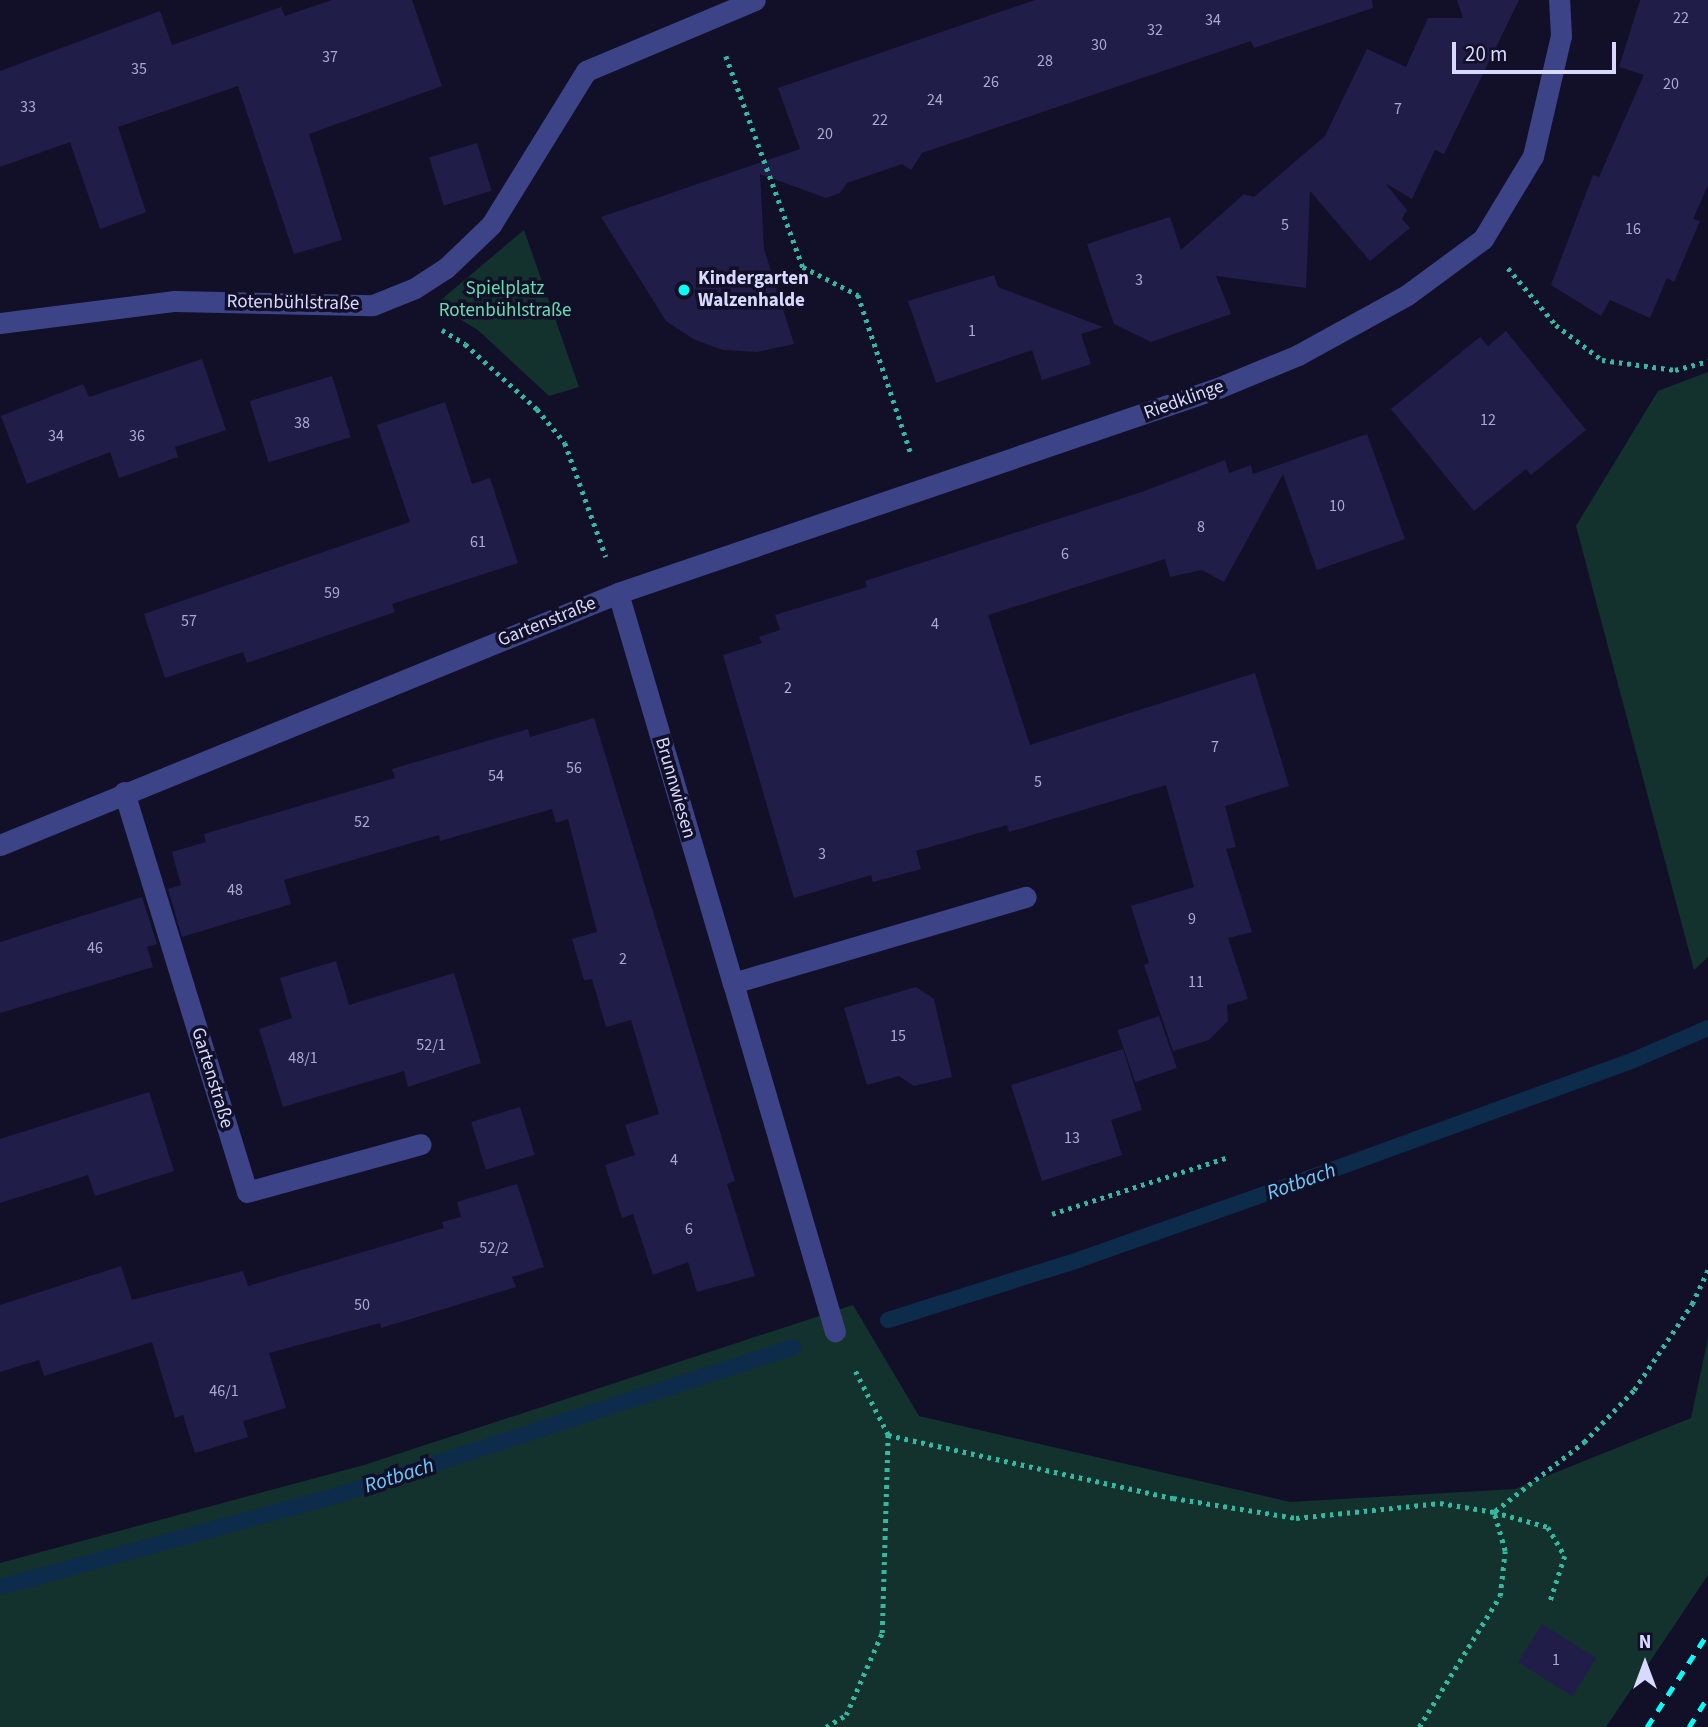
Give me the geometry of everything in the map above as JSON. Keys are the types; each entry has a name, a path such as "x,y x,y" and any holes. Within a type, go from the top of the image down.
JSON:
{"street":[{"name":"Rotenbühlstraße","path":"0,323 175,301 373,305 415,288 446,268 491,225 586,71 711,16 755,0"},
{"name":"Riedklinge","path":"618,593 1218,388 1298,355 1407,295 1483,239 1533,156 1561,36 1559,0"},
{"name":"Gartenstraße","path":"0,845 124,792 618,593"},
{"name":"Brunnwiesen","path":"618,593 835,1331"},
{"name":"Gartenstraße","path":"124,792 247,1192 421,1144"},
{"path":"733,983 1026,897"}],"path":[{"path":"711,16 803,267 858,295 924,490"},
{"path":"1483,239 1556,325 1602,360 1675,370 1708,361"},
{"path":"442,330 465,344 537,409 565,443 618,593"},
{"path":"1052,1214 1229,1157"},
{"path":"1494,1512 1584,1442 1634,1390 1692,1304 1708,1270"},
{"path":"826,1727 846,1716 882,1633 888,1435 835,1331"},
{"path":"888,1435 1172,1498 1296,1517 1440,1503 1494,1512 1548,1527 1565,1556 1550,1602"},
{"path":"1419,1727 1500,1596 1505,1551 1494,1512"}],"green space":[{"name":"Spielplatz Rotenbühlstraße","path":"524,230 579,387 549,396 479,331 436,304"},
{"path":"1708,372 1708,957 1694,970 1576,526 1658,391"},
{"path":"853,1305 919,1416 1290,1502 1515,1489 1691,1418 1708,1338 1708,1575 1606,1727 0,1727 0,1563 364,1465"}],"building":[{"path":"332,0 412,0 442,86 309,134 342,240 294,254 238,86 118,127 146,212 100,229 70,142 0,167 0,71 160,11 172,45 281,7 285,16"},
{"path":"1035,0 1372,0 1373,8 1254,48 1251,41 922,153 911,170 902,164 847,183 840,193 826,198 760,174 764,249 794,344 757,352 723,350 695,340 666,321 601,217 800,149 778,88"},
{"path":"1457,0 1519,0 1444,154 1435,150 1412,199 1385,183 1407,210 1402,219 1410,228 1370,261 1310,191 1306,288 1216,276 1231,314 1151,342 1114,324 1087,244 1170,217 1181,250 1244,194 1254,197 1325,136 1367,49 1406,67 1428,18 1463,18"},
{"path":"1640,0 1708,0 1708,185 1693,219 1700,221 1674,282 1667,278 1650,318 1610,300 1601,316 1551,285 1593,175 1599,177 1644,75 1619,67"},
{"path":"477,143 492,191 444,205 429,158"},
{"path":"994,275 998,287 1103,327 1081,334 1091,364 1042,380 1032,350 936,383 908,301"},
{"path":"1506,331 1586,430 1531,475 1526,469 1474,511 1391,409 1480,337 1488,346"},
{"path":"202,359 226,430 175,447 178,457 119,478 110,452 27,484 1,416 83,384 89,397"},
{"path":"332,376 351,437 268,462 250,401"},
{"path":"445,402 472,484 490,478 518,563 392,604 395,612 247,663 243,652 165,678 144,614 410,522 377,425"},
{"path":"1367,434 1405,539 1317,570 1283,474 1224,582 1202,570 1170,577 1165,559 988,615 1030,745 1255,673 1289,786 1225,806 1236,847 1226,849 1252,932 1228,938 1248,999 1227,1005 1228,1021 1209,1040 1173,1051 1144,965 1149,963 1131,906 1194,887 1166,785 1009,832 1007,825 916,851 921,869 873,882 871,875 794,898 723,655 762,643 759,637 780,630 775,615 867,587 865,581 1142,492 1225,460 1229,473 1251,465 1253,474"},
{"path":"594,718 735,1181 727,1184 755,1276 697,1292 688,1262 653,1275 633,1214 622,1218 605,1165 635,1155 625,1125 659,1114 631,1020 606,1027 592,979 584,980 572,939 597,932 568,819 556,823 552,809 440,841 439,835 284,880 291,904 182,937 168,889 181,885 172,852 206,842 204,834 395,778 392,769 528,729 530,737"},
{"path":"142,897 157,944 147,947 153,967 0,1013 0,942"},
{"path":"336,961 349,1005 454,973 481,1063 408,1087 404,1071 283,1107 259,1029 292,1018 280,978"},
{"path":"916,987 934,999 952,1077 914,1086 899,1076 867,1085 844,1008"},
{"path":"1159,1016 1177,1068 1135,1082 1117,1030"},
{"path":"1123,1049 1142,1110 1111,1120 1122,1155 1042,1181 1011,1085"},
{"path":"149,1092 174,1171 95,1196 88,1175 0,1203 0,1139"},
{"path":"520,1107 535,1155 486,1170 471,1122"},
{"path":"517,1184 544,1267 512,1277 516,1287 381,1328 380,1323 269,1353 286,1408 243,1421 248,1437 195,1453 183,1415 175,1418 152,1342 44,1376 39,1360 0,1372 0,1305 121,1266 132,1300 243,1271 248,1286 444,1228 442,1222 461,1217 457,1202"},
{"path":"1542,1624 1596,1658 1572,1696 1518,1662"}],"waterway":[{"name":"Rotbach","path":"888,1320 1081,1259 1296,1183 1629,1062 1708,1028"},
{"name":"Rotbach","path":"0,1587 338,1495 794,1347"}],"railway":[{"path":"1647,1727 1708,1633"},
{"path":"1689,1727 1708,1697"}],"place":[{"name":"Kindergarten Walzenhalde","path":"684,290"}]}
